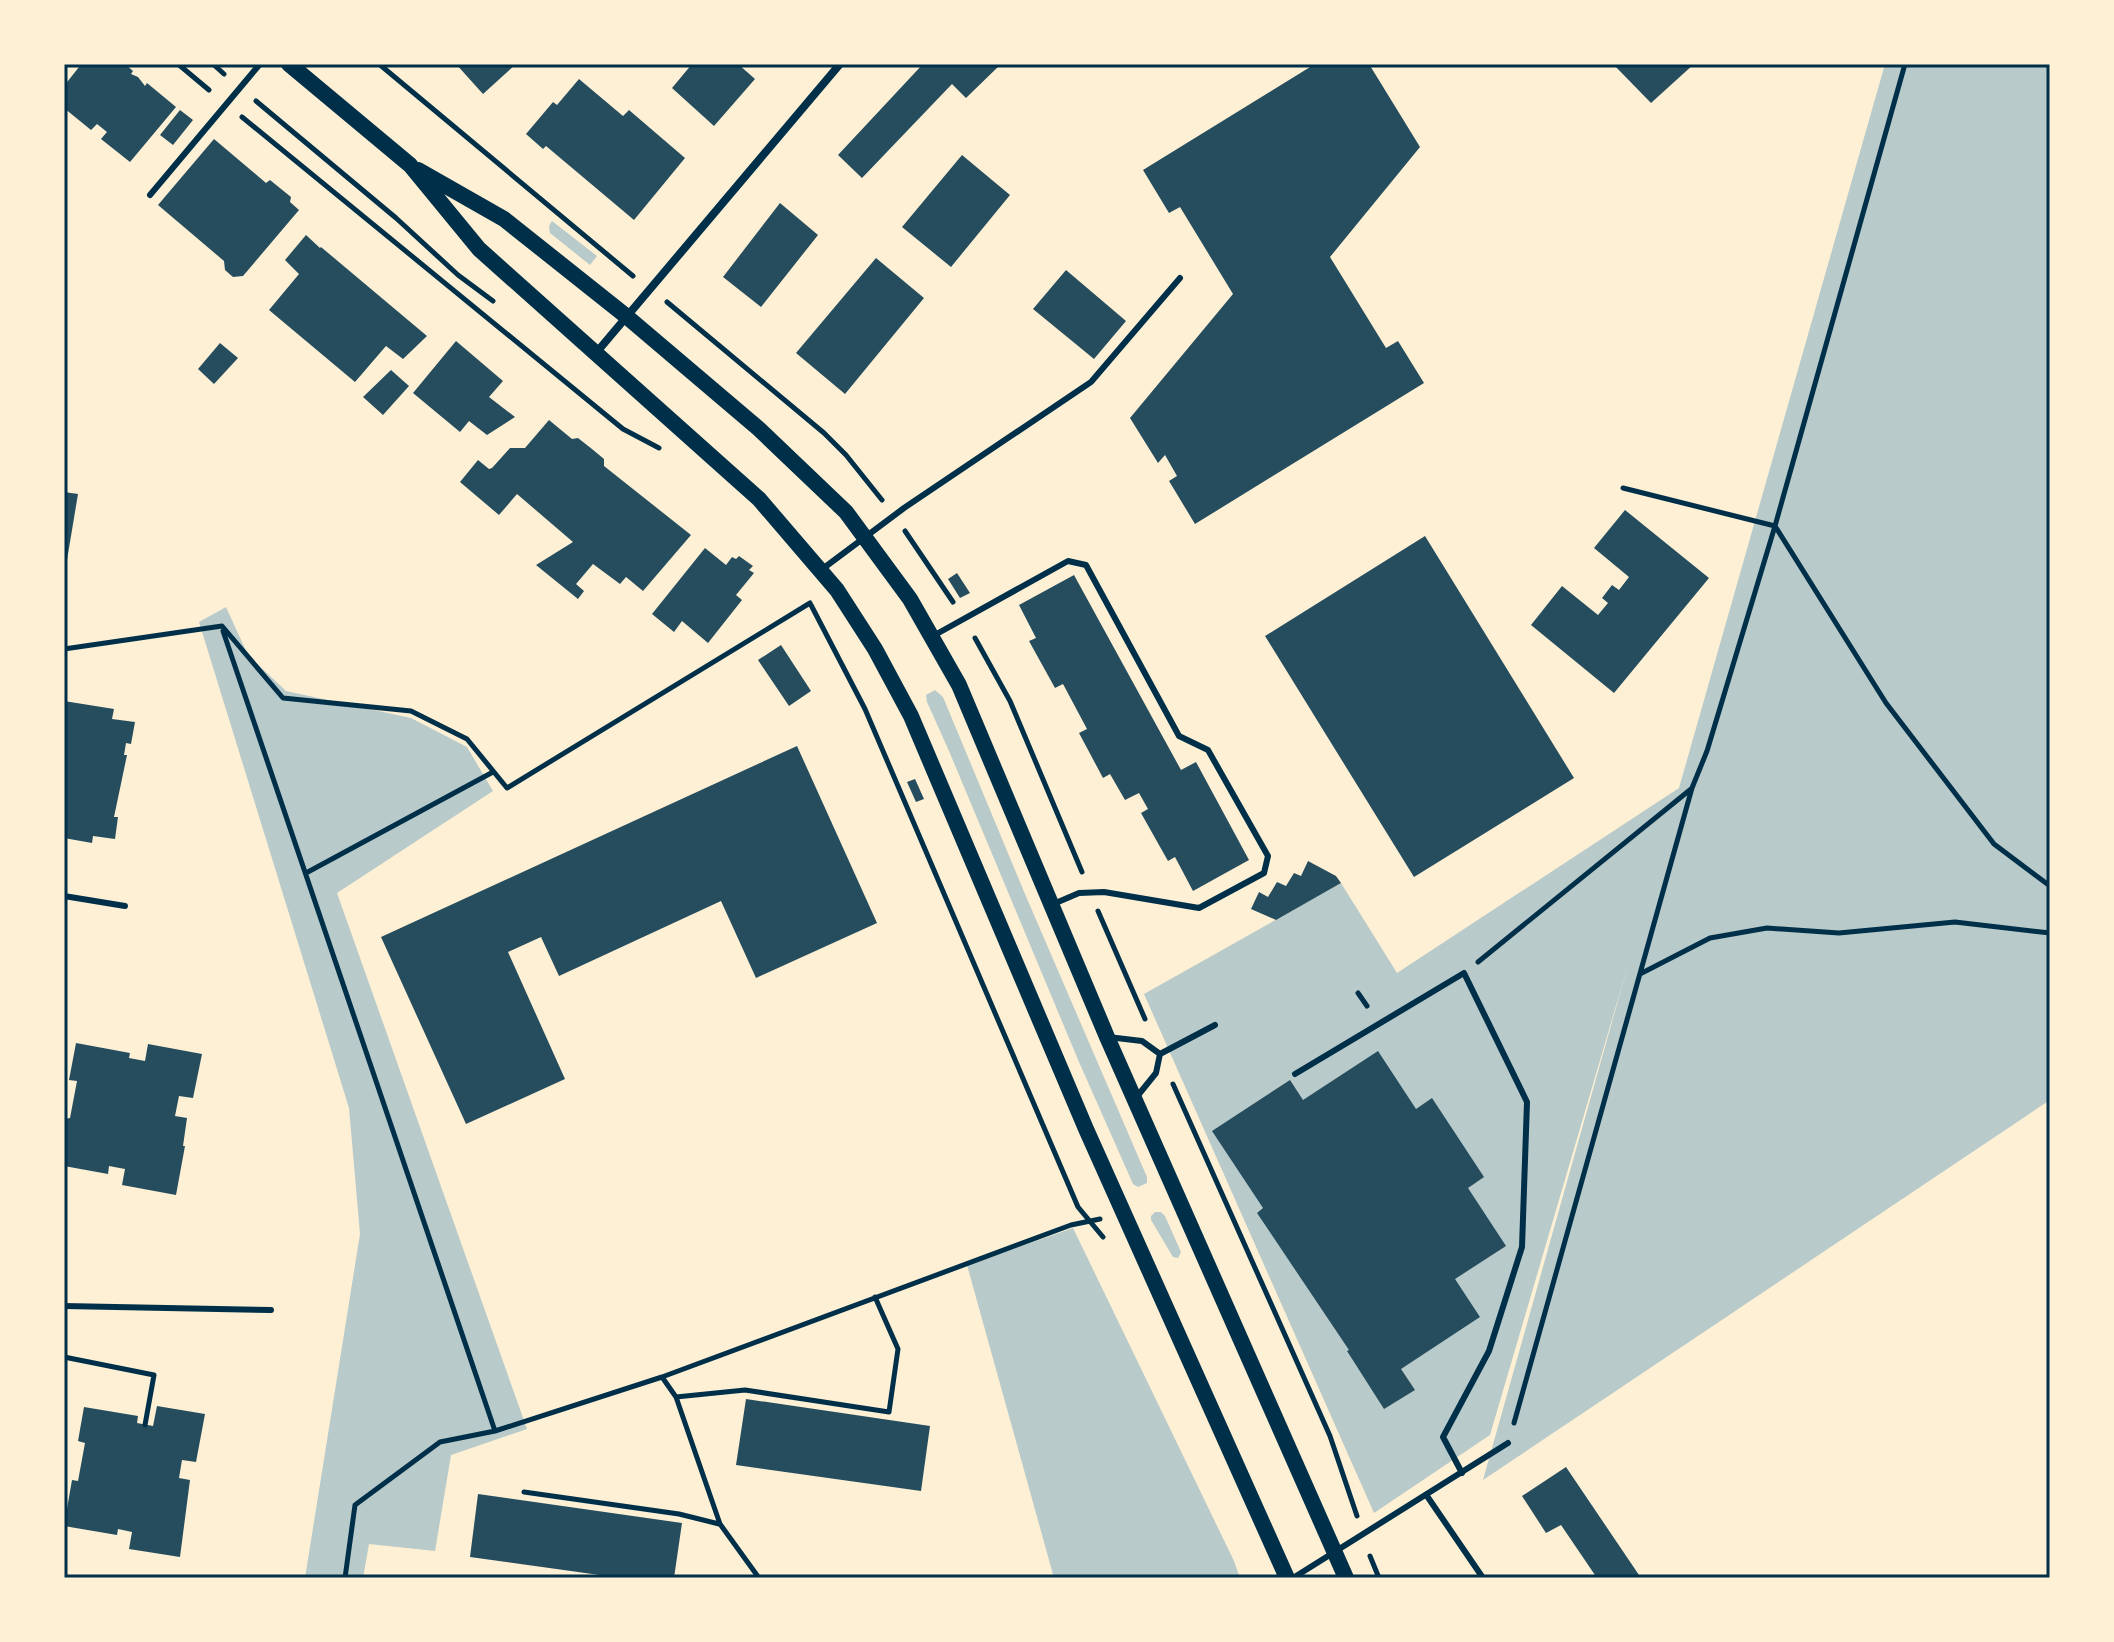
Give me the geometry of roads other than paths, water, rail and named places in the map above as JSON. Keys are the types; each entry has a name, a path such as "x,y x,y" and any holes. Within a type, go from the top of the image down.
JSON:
{"main road":[{"path":"289,64 410,165 504,219 626,316 759,429 846,512 902,587 959,685 1134,1100 1346,1578"},
{"path":"410,165 479,249 759,499 837,590 875,649 911,716 1086,1129 1290,1578"}],"street":[{"path":"596,353 840,64"}],"lane":[{"path":"150,195 260,64"},
{"path":"821,570 894,515 1091,382 1180,278"},
{"path":"933,636 1068,561 1086,565 1179,736 1208,750 1268,856 1264,873 1199,908 1104,892 1079,893 1050,906"},
{"path":"64,896 125,906"},
{"path":"1295,1074 1464,973 1527,1102 1522,1247 1489,1351 1443,1437 1462,1473"},
{"path":"1160,1054 1215,1025"},
{"path":"1107,1037 1142,1041 1160,1054"},
{"path":"1134,1100 1156,1073 1160,1054"},
{"path":"64,1306 271,1310"},
{"path":"1290,1578 1427,1496 1508,1443"},
{"path":"1427,1496 1483,1578"}]}
